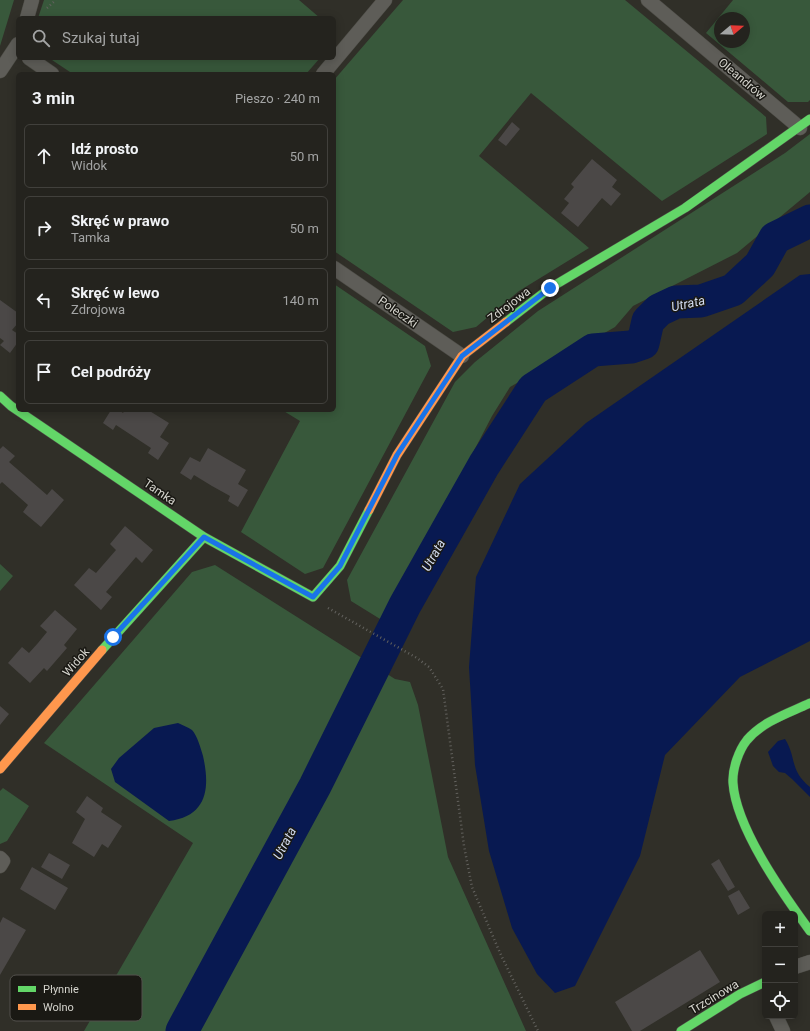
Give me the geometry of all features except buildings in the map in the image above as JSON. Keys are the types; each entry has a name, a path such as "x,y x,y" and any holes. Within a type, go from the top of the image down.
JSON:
{"street":[{"path":"28,16 32,0"},
{"path":"336,58 385,0"},
{"name":"Oleandrów","path":"648,0 805,124"},
{"path":"0,71 16,49"},
{"path":"32,60 49,72"},
{"path":"325,72 335,60"},
{"name":"Zdrojowa","path":"313,597 340,566 397,455 462,356 550,288 685,208 805,124"},
{"name":"Poleczki","path":"336,269 462,356"},
{"name":"Tamka","path":"0,396 16,409"},
{"name":"Tamka","path":"20,412 204,537 313,597"},
{"name":"Widok","path":"0,769 113,637 204,537"},
{"path":"810,703 759,729 742,747 733,782 740,815 769,869 796,913 810,931"},
{"path":"0,858 3,860 0,866"},
{"path":"798,966 810,962"},
{"name":"Trzcinowa","path":"680,1031 740,994 762,988"},
{"path":"777,1019 783,1031"}],"path":[{"path":"313,597 355,624 403,649 429,667 443,688 464,846 472,887 503,959 538,1031"}],"green space":[{"path":"0,0 14,0 0,46"},
{"path":"44,0 299,0 318,16 39,16"},
{"path":"403,0 625,0 766,117 767,134 662,201 531,93 479,156 589,248 519,291 476,327 453,332 336,252 336,78"},
{"path":"733,0 810,0 810,100 808,102 788,102 724,48 750,48 750,12 723,12"},
{"path":"714,23 714,40 706,33"},
{"path":"52,60 318,60 308,72 70,72"},
{"path":"810,134 810,192 737,253 633,306 615,327 510,387 492,416 385,622 351,601 347,580 455,382 475,362 538,311 785,153"},
{"path":"336,285 425,346 431,366 323,568 305,574 241,532 300,421 285,412 336,412"},
{"path":"0,564 13,576 0,591"},
{"path":"215,565 395,679 410,682 418,705 448,857 526,1031 84,1031 90,1021 142,1021 142,975 116,975 193,843 44,743 192,572"},
{"path":"3,788 29,806 7,841 0,844 0,791"}],"shaded area":[{"path":"810,274 810,641 740,677 665,755 640,856 575,986 555,993 537,974 512,928 489,851 475,765 469,667 476,577 520,484 586,423 800,275"},
{"path":"178,723 192,730 197,739 205,767 206,789 199,806 192,813 182,818 169,821 115,782 111,769 119,758 154,728"},
{"path":"785,739 799,775 810,787 810,797 785,773 779,772 773,766 768,752 778,741"}],"waterway":[{"name":"Utrata","path":"182,1031 315,786 405,605 484,465 533,389 593,350 631,347 643,343 648,321 659,310 676,302 701,301 733,290 760,265 775,238 810,221"}],"traffic: fast":[{"path":"506,322 550,288 685,208 810,119"},
{"path":"0,396 16,409"},
{"path":"20,412 204,537 313,597 340,566 369,510"},
{"path":"102,650 204,537"},
{"path":"810,703 777,718 753,733 744,744 739,754 733,778 736,801 742,820 762,860 810,931"},
{"path":"681,1031 740,994 763,983"}],"traffic: slow":[{"path":"369,510 397,455 462,356 506,322"},
{"path":"0,769 102,650"}],"route":[{"path":"113,637 204,537 313,597 340,566 397,455 462,356 550,288"}]}
